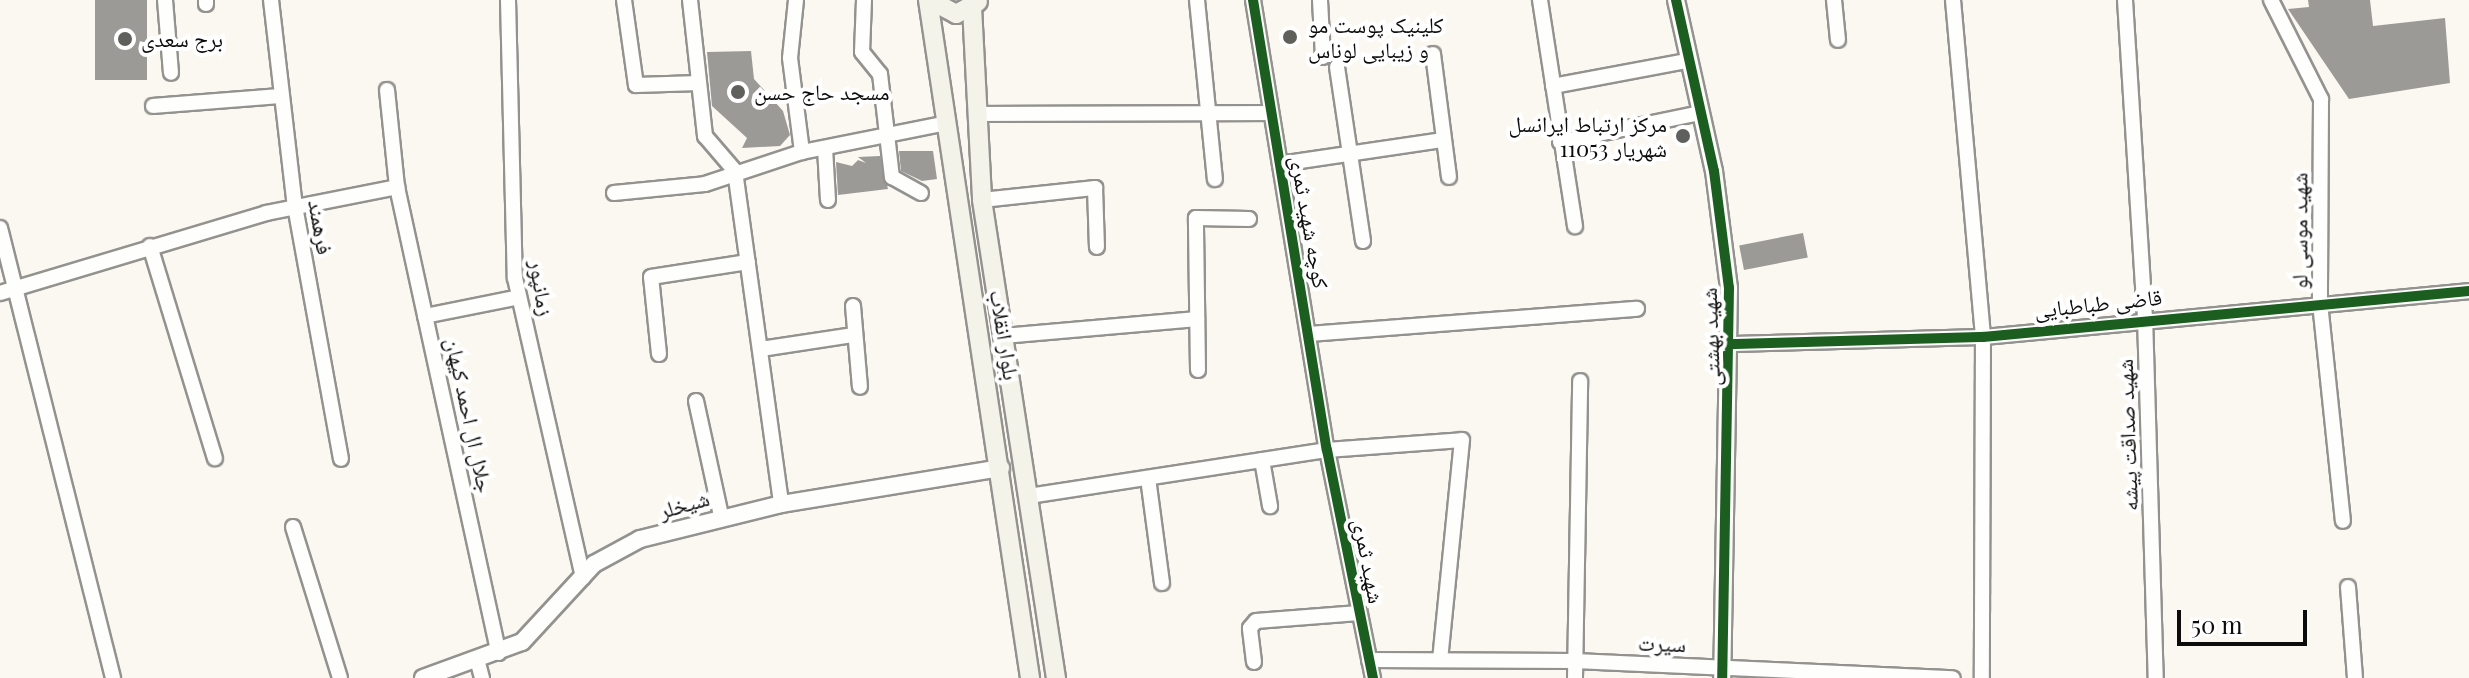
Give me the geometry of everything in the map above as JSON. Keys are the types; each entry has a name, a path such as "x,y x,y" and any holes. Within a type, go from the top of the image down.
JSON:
{"main road":[{"path":"929,0 948,12 976,4"},
{"name":"بلوار انقلاب","path":"929,0 1030,678"},
{"name":"بلوار انقلاب","path":"976,4 982,200 1056,678"}],"street":[{"path":"165,0 171,73"},
{"name":"فرهمند","path":"271,0 295,206 341,459"},
{"name":"زمانپور","path":"508,0 519,297 583,577"},
{"path":"624,0 636,85 699,83"},
{"path":"690,0 705,136 735,171 781,504"},
{"path":"796,0 790,58 802,152"},
{"path":"864,0 862,52 880,74 884,136 892,177 921,193"},
{"path":"1197,0 1215,179"},
{"name":"کوچه شهید ثمری","path":"1253,0 1327,450"},
{"path":"1320,0 1323,57"},
{"path":"1540,0 1575,226"},
{"name":"شهید بهشتی","path":"1676,0 1686,61 1700,113 1723,228 1732,344 1723,673"},
{"path":"1834,0 1838,40"},
{"path":"1953,0 1983,337 1982,678"},
{"name":"شهید صداقت پیشه","path":"2125,0 2145,317 2156,678"},
{"name":"شهید موسی لو","path":"2271,0 2321,99 2320,303 2343,521"},
{"path":"1433,54 1449,177"},
{"path":"1553,86 1686,61"},
{"path":"1337,67 1352,151 1363,241"},
{"name":"جلال ال احمد کیهان","path":"387,90 397,187 499,653"},
{"path":"153,106 280,96"},
{"path":"977,114 1271,113"},
{"path":"1560,142 1700,113"},
{"path":"614,193 705,184 735,171 802,152 947,123"},
{"path":"1280,164 1443,140"},
{"path":"825,148 828,200"},
{"path":"7,293 150,246 295,206 397,187"},
{"path":"982,200 1095,188 1097,247"},
{"path":"1198,370 1196,218 1249,219"},
{"path":"0,228 7,293 113,678"},
{"path":"150,246 215,458"},
{"path":"659,354 651,277 748,262"},
{"name":"قاضی طباطبایی","path":"1732,344 1983,337 2145,317 2469,291"},
{"path":"425,316 519,297"},
{"path":"853,306 860,387"},
{"path":"1309,334 1637,309"},
{"path":"1003,336 1197,319"},
{"path":"761,349 854,335"},
{"path":"1575,678 1580,381"},
{"path":"696,401 721,516"},
{"path":"1029,496 1327,450 1462,440 1440,660"},
{"name":"شهید ثمری","path":"1327,450 1373,678"},
{"path":"1262,460 1270,506"},
{"name":"شیخلر","path":"423,678 480,670 499,653 540,628 583,577 610,551 721,516 1001,468"},
{"path":"1148,478 1162,583"},
{"path":"293,527 340,678"},
{"path":"2348,587 2355,678"},
{"path":"1254,662 1250,628 1256,621 1359,613"},
{"name":"سیرت","path":"1369,660 1575,661 1723,673 1953,678"}],"building":[{"name":"برج سعدی","path":"95,0 147,0 147,80 95,80"},
{"path":"2308,0 2370,0 2373,26 2445,18 2450,83 2349,99 2288,9 2309,7"},
{"name":"مسجد حاج حسن","path":"751,51 754,79 783,111 790,135 780,146 742,148 747,138 712,106 707,52"},
{"path":"899,151 933,151 937,179 922,181 901,171"},
{"path":"880,156 888,189 838,195 836,162 852,166 858,160 866,163 858,157"},
{"path":"1803,233 1808,258 1744,270 1739,245"}],"cycle path":[{"path":"1253,0 1327,450 1373,678"},
{"path":"1676,0 1714,171 1729,288 1722,678"},
{"path":"1732,344 1983,337 2469,291"}],"place":[{"name":"کلینیک پوست مو و زیبایی لوناس","path":"1290,37"},
{"name":"برج سعدی","path":"125,39"},
{"name":"مسجد حاج حسن","path":"738,92"},
{"name":"مرکز ارتباط ایرانسل 11053 شهریار","path":"1683,136"}]}
